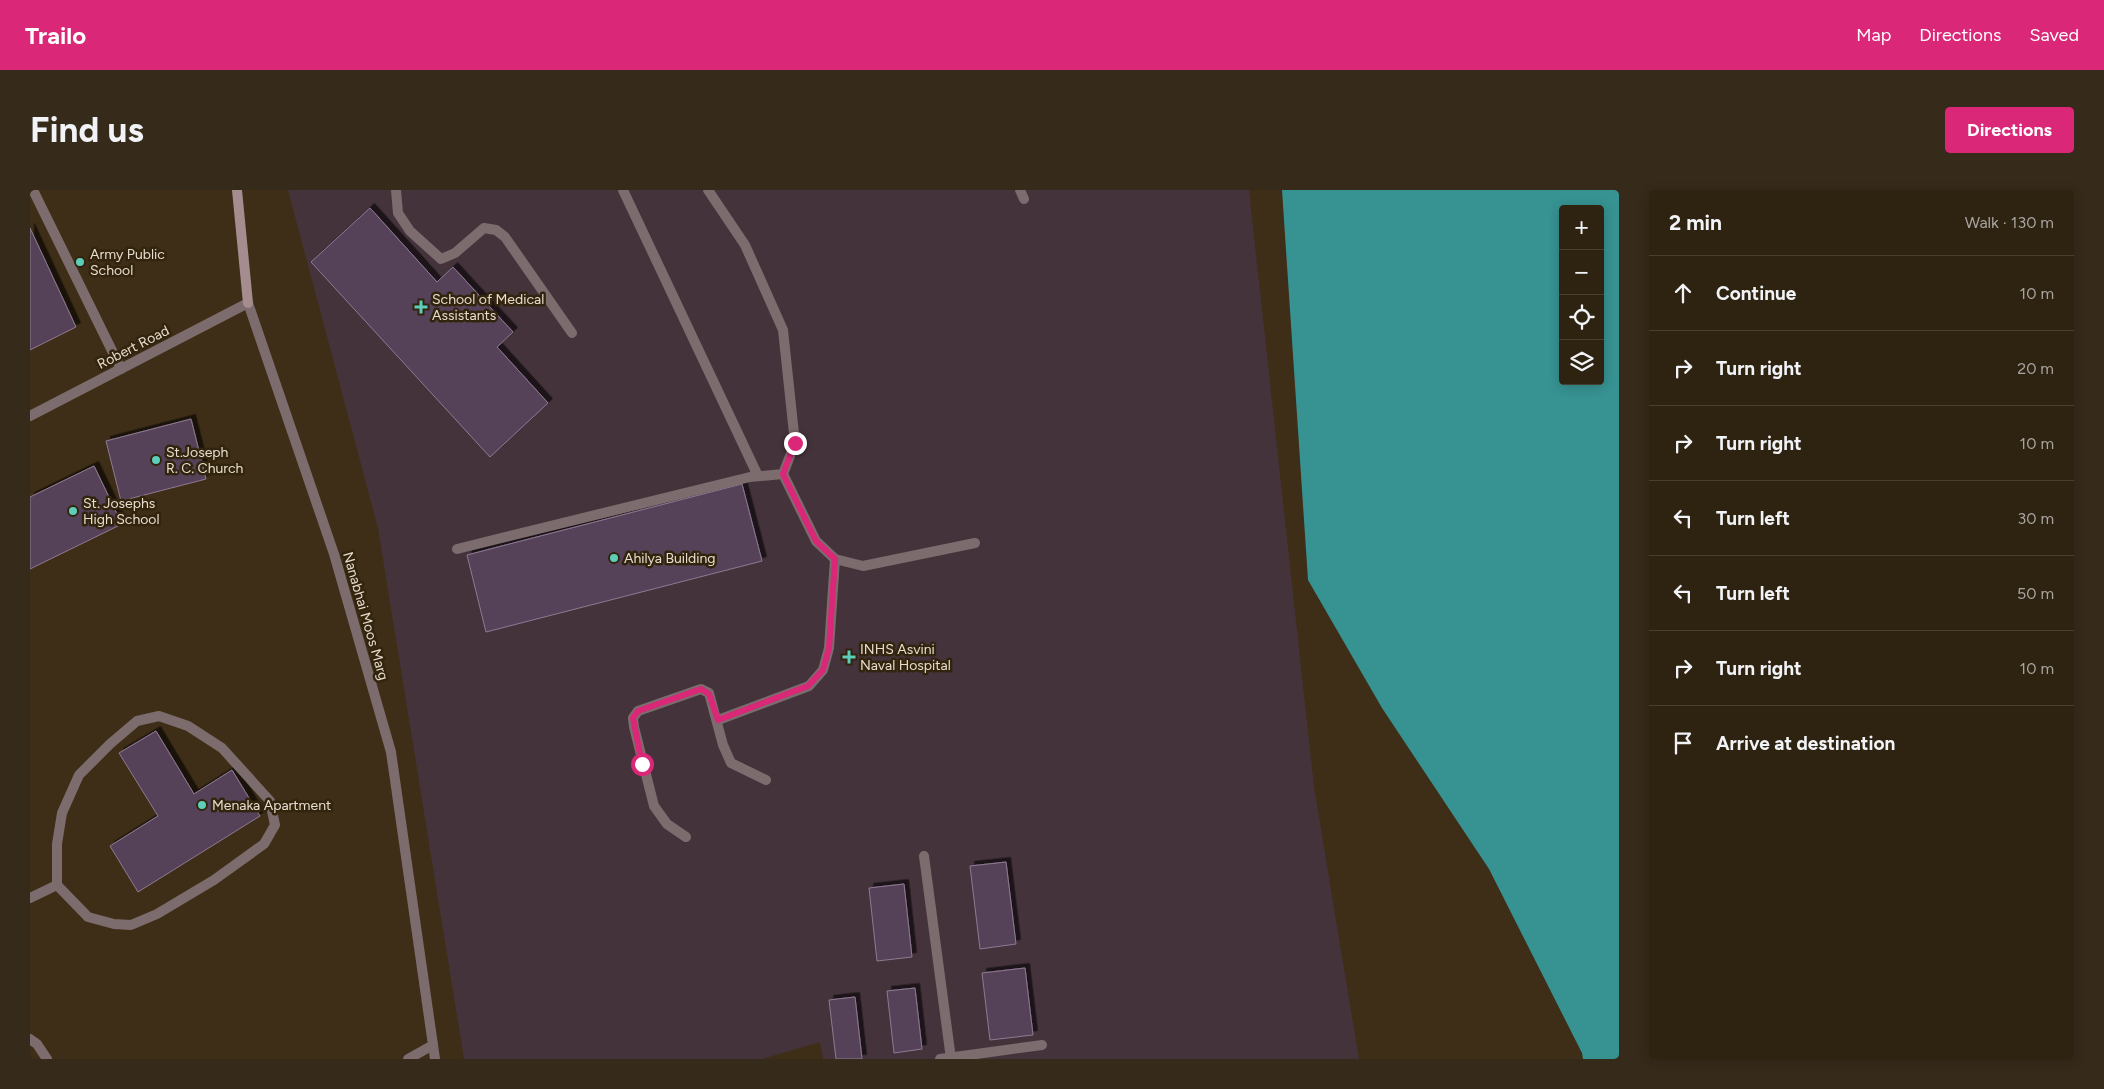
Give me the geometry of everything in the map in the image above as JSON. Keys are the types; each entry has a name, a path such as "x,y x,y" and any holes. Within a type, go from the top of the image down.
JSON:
{"street":[{"path":"33,190 122,369"},
{"name":"Nanabhai Moos Marg","path":"237,190 248,303 334,554 391,752 435,1059"},
{"path":"396,190 398,213 410,231 441,259 455,253 484,228 496,230 505,237 572,333"},
{"path":"623,190 758,476"},
{"path":"708,190 745,245 783,330 795,443 783,474 816,541 835,559 863,566 975,543"},
{"name":"Robert Road","path":"30,416 248,303"},
{"path":"457,549 758,476 783,474"},
{"path":"718,720 808,686 823,670 829,648 835,559"},
{"path":"686,838 666,824 654,806 633,718 638,711 701,689 709,694 731,763 766,780"},
{"path":"159,716 188,726 222,748 270,801 275,825 264,844 214,880 157,914 131,925 114,924 88,917 57,885 56,844 62,813 79,774 137,721 159,716"},
{"path":"924,856 951,1058"},
{"path":"30,898 57,885"},
{"path":"30,1038 48,1059"},
{"path":"408,1059 433,1045"},
{"path":"940,1059 1042,1045"}],"shaded area":[{"name":"INHS Asvini Naval Hospital","path":"288,190 1249,190 1314,787 1359,1059 823,1059 820,1042 762,1059 464,1059 378,528"}],"water":[{"path":"1282,190 1619,190 1619,1059 1583,1059 1582,1053 1489,869 1382,708 1308,580"}],"building":[{"name":"School of Medical Assistants","path":"370,208 437,282 453,267 513,332 497,347 548,403 490,457 311,262"},
{"path":"30,228 76,327 30,350"},
{"name":"St.Joseph R. C. Church","path":"191,419 206,479 121,501 106,441"},
{"name":"St. Josephs High School","path":"94,466 122,524 30,569 30,497"},
{"name":"Ahilya Building","path":"742,484 762,561 486,632 467,555"},
{"name":"Menaka Apartment","path":"156,731 194,794 232,770 260,816 138,892 110,846 158,816 119,753"},
{"path":"1006,862 1016,944 980,949 970,866"},
{"path":"904,884 912,957 877,961 869,888"},
{"path":"1025,968 1033,1035 990,1040 982,973"},
{"path":"915,988 922,1049 894,1053 887,991"},
{"path":"855,997 862,1059 836,1059 829,1000"}],"place":[{"name":"Army Public School","path":"80,262"},
{"name":"School of Medical Assistants","path":"421,307"},
{"name":"St.Joseph R. C. Church","path":"156,460"},
{"name":"St. Josephs High School","path":"73,511"},
{"name":"Ahilya Building","path":"614,558"},
{"name":"INHS Asvini Naval Hospital","path":"849,657"},
{"name":"Menaka Apartment","path":"202,805"}],"route":[{"path":"642,764 633,718 638,711 701,689 709,694 718,720 808,686 823,670 829,648 835,559 816,541 783,474 795,443"}]}
